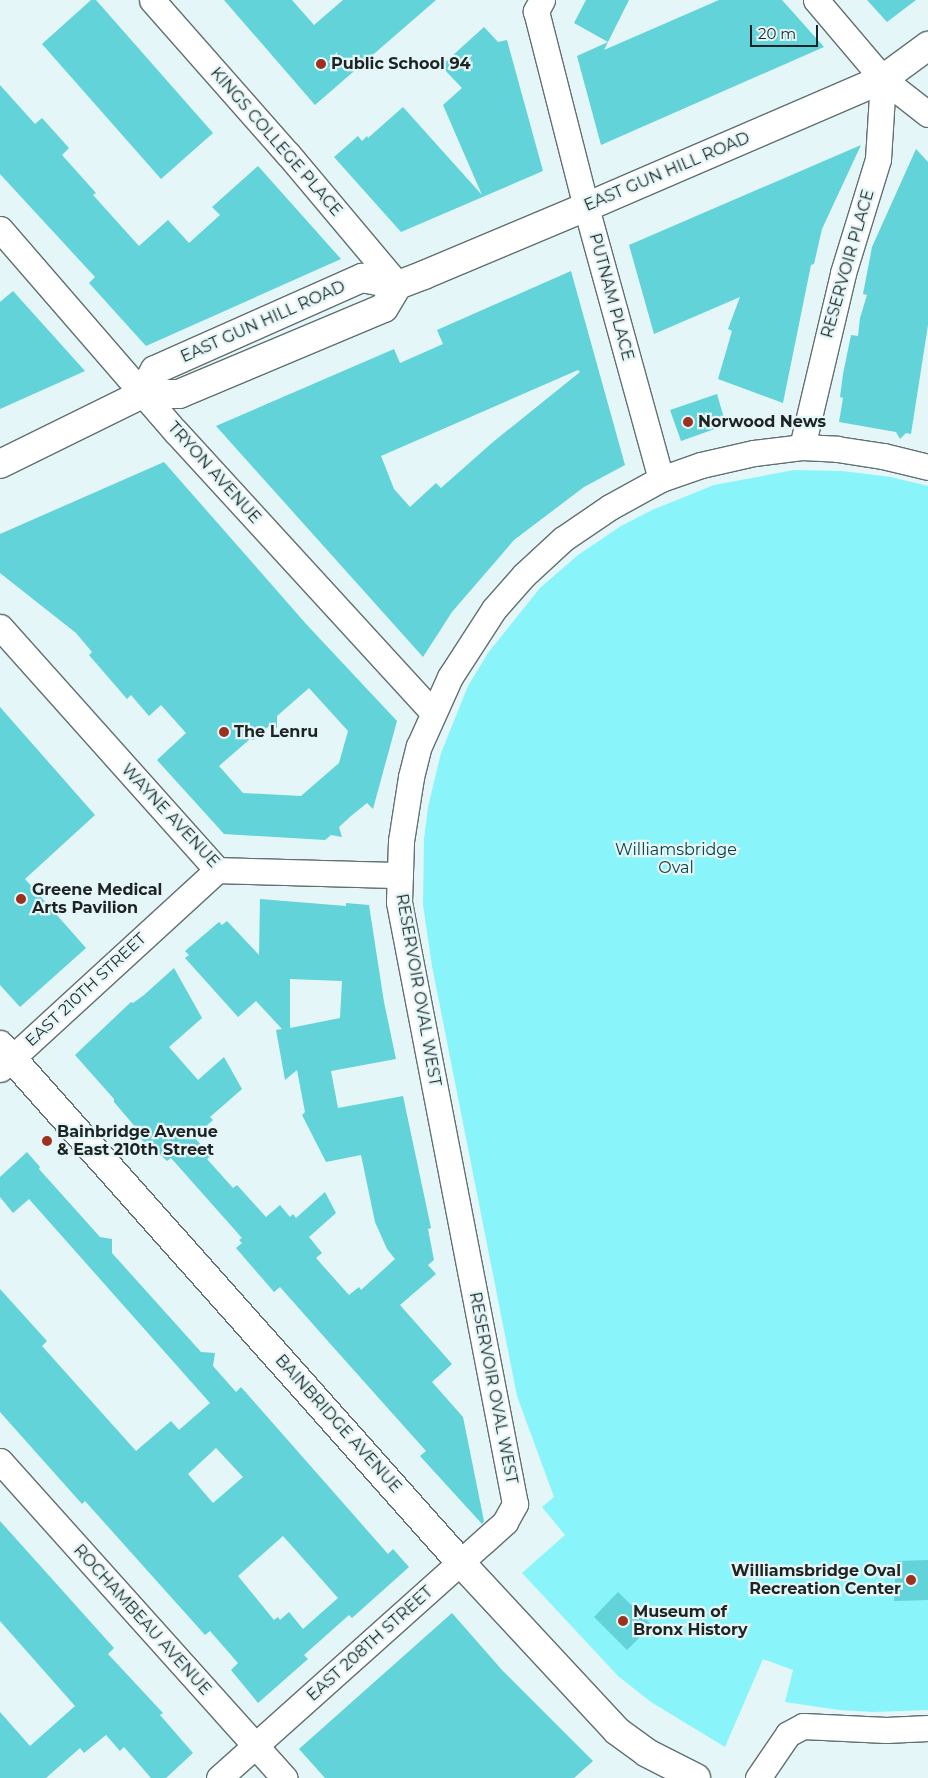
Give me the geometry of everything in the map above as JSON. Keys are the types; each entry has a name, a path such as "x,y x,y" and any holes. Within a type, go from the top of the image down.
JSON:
{"main road":[{"name":"EAST GUN HILL ROAD","path":"142,394 155,370 362,278 398,285 586,208 883,79 928,46"},
{"name":"EAST GUN HILL ROAD","path":"0,464 142,394 179,394 384,308 398,285"},
{"name":"BAINBRIDGE AVENUE","path":"4,1058 461,1563 617,1731 647,1753 696,1778"}],"street":[{"name":"KINGS COLLEGE PLACE","path":"152,0 281,147 398,285"},
{"name":"PUTNAM PLACE","path":"542,0 536,11 586,208 661,479"},
{"path":"816,0 883,79 928,114"},
{"name":"RESERVOIR PLACE","path":"802,447 843,273 878,159 883,79"},
{"name":"TRYON AVENUE","path":"0,229 142,394 433,712"},
{"name":"RESERVOIR OVAL WEST","path":"515,1504 401,912 400,875 405,804 419,746 450,676 494,610 524,574 563,539 610,507 661,479 701,465 738,456 802,447 874,455 928,467"},
{"name":"WAYNE AVENUE","path":"0,627 217,870 400,875"},
{"name":"EAST 210TH STREET","path":"4,1058 217,870"},
{"name":"ROCHAMBEAU AVENUE","path":"0,1461 284,1778"},
{"name":"EAST 208TH STREET","path":"219,1778 461,1563 505,1522 515,1504"},
{"path":"758,1778 788,1734 803,1726 886,1730 928,1728"}],"green space":[{"name":"Williamsbridge Oval","path":"794,470 842,471 891,477 928,486 928,1710 873,1712 839,1710 785,1702 793,1670 763,1659 725,1747 651,1702 618,1676 522,1573 565,1535 542,1507 554,1497 517,1396 432,966 423,905 424,839 428,807 441,753 468,686 488,653 540,588 578,555 621,526 652,510 714,485"}],"building":[{"path":"91,0 96,0 213,133 161,179 42,44"},
{"name":"Public School 94","path":"224,0 292,0 314,25 343,0 436,0 315,105"},
{"path":"586,0 629,0 608,42 574,23"},
{"path":"719,0 782,0 824,47 601,145 577,56 608,42 604,50"},
{"path":"867,0 916,0 887,22"},
{"path":"484,27 498,42 507,40 543,171 401,232 334,157 358,136 362,141 367,136 368,138 403,107 482,195 443,105 462,88 441,66"},
{"path":"0,85 35,124 42,118 69,148 62,155 96,193 93,195 139,246 168,220 189,243 220,215 212,207 258,166 341,259 146,346 89,283 95,277 0,174"},
{"path":"861,145 822,229 814,264 811,265 783,403 718,379 732,331 728,329 740,297 654,334 629,245"},
{"path":"916,149 928,162 928,325 911,434 906,433 900,439 896,432 839,422 843,398 840,397 851,335 858,336 860,318 867,295 863,294 872,247"},
{"path":"571,271 625,465 584,487 514,540 452,612 423,657 216,426 394,349 400,363 443,344 437,330","holes":["578,370 580,372 493,442 441,488 436,483 410,507 394,489 381,456"]},
{"path":"13,291 85,371 0,409 0,302"},
{"path":"717,394 726,425 681,441 670,410"},
{"path":"164,462 307,625 397,721 373,809 367,803 339,827 342,837 331,835 325,840 224,834 157,760 186,733 161,705 149,716 131,695 127,699 89,655 92,652 76,633 0,573 0,534","holes":["309,688 348,731 339,763 301,796 243,793 219,766 250,739 254,740 270,725 277,728 277,716"]},
{"path":"0,707 95,815 25,879 86,948 20,1007 0,985"},
{"path":"260,899 346,906 346,903 369,905 384,1002 396,1059 331,1071 338,1108 403,1096 431,1228 428,1229 434,1260 428,1265 436,1274 400,1305 452,1364 432,1382 463,1417 484,1521 482,1524 420,1456 426,1451 280,1287 274,1292 236,1248 242,1243 239,1240 242,1238 171,1158 167,1161 152,1146 150,1149 134,1131 137,1129 114,1102 114,1099 75,1055 131,1002 133,1003 144,995 174,968 202,1018 169,1047 198,1080 224,1057 242,1089 210,1117 213,1120 194,1137 211,1156 207,1159 233,1188 237,1185 266,1217 280,1205 290,1217 293,1214 296,1218 325,1192 336,1213 309,1237 322,1253 316,1258 349,1295 359,1287 361,1290 395,1259 387,1249 375,1222 361,1155 326,1162 302,1115 305,1112 297,1070 285,1080 276,1030 282,1029 256,1001 238,1017 185,958 189,955 185,951 219,922 222,925 227,921 259,955","holes":["290,979 342,981 340,1018 290,1028"]},
{"path":"27,1152 40,1167 39,1169 100,1237 112,1239 112,1253 201,1352 215,1353 213,1366 236,1392 241,1387 388,1554 393,1549 409,1567 352,1618 349,1615 304,1655 308,1659 258,1703 231,1670 238,1663 210,1631 205,1635 85,1501 82,1504 0,1412 0,1289 47,1341 42,1346 136,1451 171,1421 179,1430 210,1403 29,1199 13,1213 0,1197 0,1177","holes":["216,1448 243,1477 213,1503 188,1474","283,1536 338,1598 303,1629 289,1612 280,1620 278,1617 274,1620 238,1576"]},
{"path":"0,1521 114,1648 108,1654 163,1713 160,1715 193,1753 166,1778 151,1778 124,1747 120,1751 106,1735 84,1753 80,1748 46,1778 0,1778 0,1712 30,1746 75,1706 0,1621"},
{"name":"Williamsbridge Oval Recreation Center","path":"928,1560 928,1600 894,1601 896,1561"},
{"name":"Museum of Bronx History","path":"618,1592 652,1625 627,1650 594,1617"},
{"path":"452,1613 502,1670 593,1761 574,1778 325,1778 299,1749"}],"place":[{"name":"Public School 94","path":"321,64"},
{"name":"Norwood News","path":"688,422"},
{"name":"The Lenru","path":"224,732"},
{"name":"Greene Medical Arts Pavilion","path":"21,899"},
{"name":"Bainbridge Avenue & East 210th Street","path":"47,1141"},
{"name":"Williamsbridge Oval Recreation Center","path":"911,1580"},
{"name":"Museum of Bronx History","path":"623,1621"}]}
